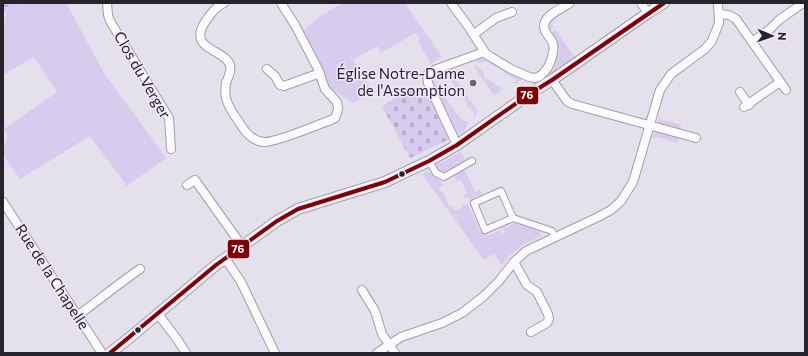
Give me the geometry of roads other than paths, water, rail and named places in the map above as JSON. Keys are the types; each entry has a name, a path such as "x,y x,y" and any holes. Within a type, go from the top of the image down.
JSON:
{"street":[{"name":"Clos du Verger","path":"107,3 110,21 169,118 171,148"},
{"path":"224,3 215,9 211,14 202,29 201,37 205,45 227,60 230,65 226,88 227,100 230,108 243,129 250,136 263,142 270,141 335,118 338,110 338,105 325,89 320,73 300,34 281,3"},
{"path":"451,3 474,34 484,52 510,69 535,78 544,72 548,65 553,48 552,41 545,31 545,21 548,17 570,3"},
{"path":"641,3 648,13"},
{"path":"110,353 225,258 277,221 295,210 385,182 429,161 457,145 664,3"},
{"path":"377,353 389,344 405,336 446,321 467,310 491,289 514,262 526,251 598,217 611,210 621,202 633,182 658,93 675,71 710,44 717,31 720,14 718,3"},
{"path":"752,42 769,30 779,20 804,3"},
{"path":"474,34 496,18 512,12"},
{"path":"720,14 729,15 734,18 786,90"},
{"path":"457,145 427,80 427,75 431,71 484,52"},
{"path":"267,69 275,76 280,85 284,86 320,73"},
{"path":"544,72 569,103 696,138"},
{"path":"740,92 746,106 780,82"},
{"path":"429,161 436,173 444,177 472,161"},
{"path":"187,185 195,180 242,246"},
{"path":"513,218 501,191 474,203 485,230 513,218 552,232 554,237"},
{"name":"Rue de la Chapelle","path":"3,202 102,353"},
{"path":"225,258 243,286 275,353"},
{"path":"514,262 527,285 537,292 549,316 547,323 531,332"},
{"path":"77,316 98,302 114,287 140,269"},
{"path":"362,290 375,311 381,332 395,353"},
{"path":"158,314 178,339 186,353"}],"place":[{"name":"Église Notre-Dame de l'Assomption","path":"473,83"}]}
